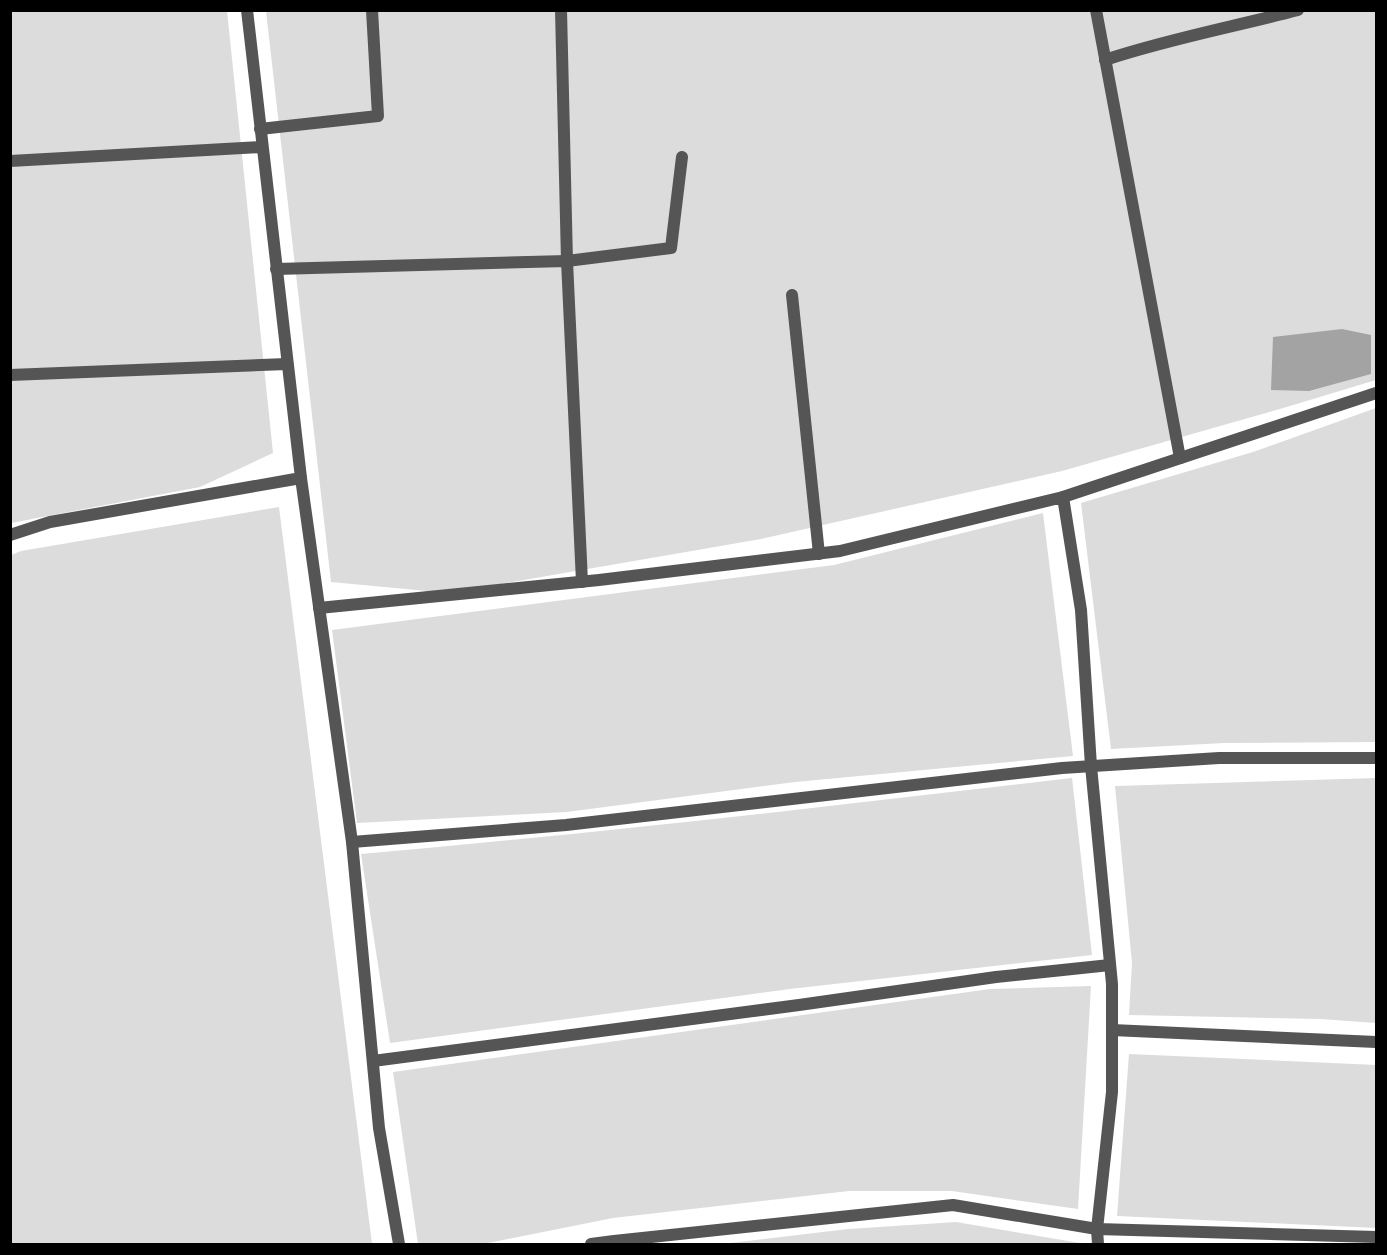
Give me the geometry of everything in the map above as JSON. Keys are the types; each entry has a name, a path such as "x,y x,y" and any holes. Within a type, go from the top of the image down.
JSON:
{"lane":[{"path":"247,10 300,478 352,842 379,1128 399,1245"},
{"path":"260,129 378,116 372,10"},
{"path":"561,10 567,261 582,582"},
{"path":"1096,10 1180,458"},
{"path":"1105,60 1152,44 1237,27 1298,10"},
{"path":"10,161 262,147"},
{"path":"276,269 567,261 670,248 682,157"},
{"path":"792,295 819,554"},
{"path":"10,375 287,364"},
{"path":"319,608 582,582 840,551 1063,497 1377,393"},
{"path":"10,535 50,522 300,478"},
{"path":"1063,497 1081,610 1091,766 1110,965 1112,1092 1097,1228 1098,1245"},
{"path":"352,842 566,825 805,796 1091,766 1219,758 1377,758"},
{"path":"373,1061 996,977 1110,965"},
{"path":"1112,1030 1377,1042"},
{"path":"591,1245 614,1240 953,1205 1097,1228 1377,1238"}],"shaded area":[{"path":"11,11 227,11 273,453 200,487 11,523"},
{"path":"266,11 1376,11 1376,380 1062,471 761,539 448,593 331,582"},
{"path":"1342,329 1371,335 1371,374 1309,391 1271,390 1273,337"},
{"path":"1376,408 1376,742 1224,743 1111,749 1081,503 1253,452"},
{"path":"279,507 372,1244 11,1244 11,555 21,551"},
{"path":"1043,513 1073,756 795,782 567,812 357,823 332,630 834,565"},
{"path":"1072,778 1092,955 790,989 390,1043 361,854 716,819"},
{"path":"1376,778 1376,1023 1321,1019 1129,1015 1132,963 1115,786"},
{"path":"1091,986 1078,1209 952,1191 849,1191 613,1218 483,1244 418,1244 393,1072 990,989"},
{"path":"1129,1054 1376,1065 1376,1228 1117,1216"},
{"path":"956,1222 1080,1244 722,1244 848,1229"}]}
